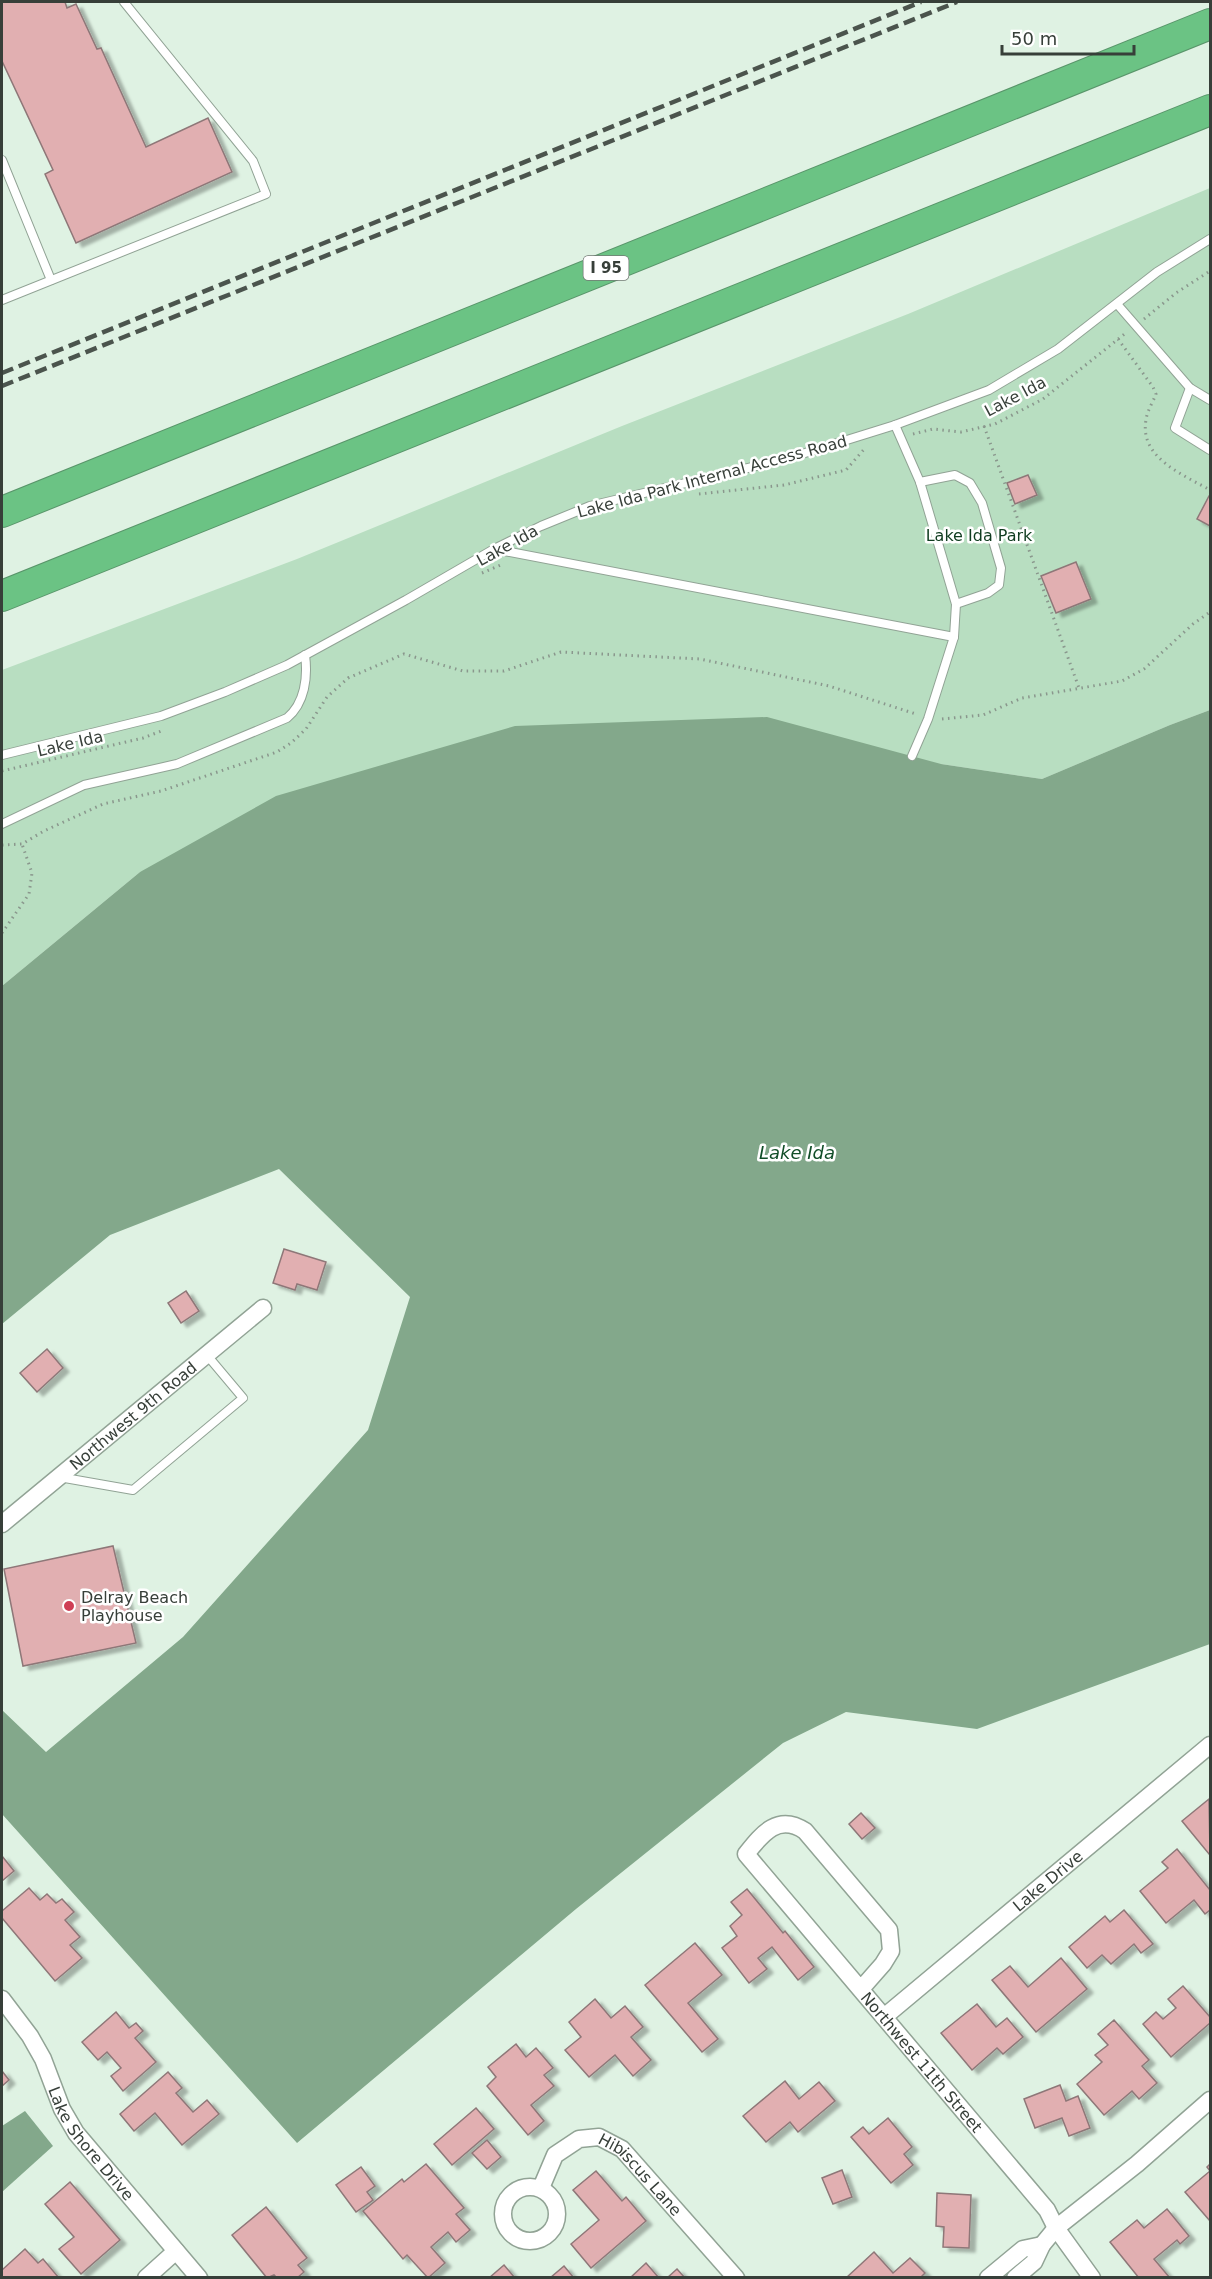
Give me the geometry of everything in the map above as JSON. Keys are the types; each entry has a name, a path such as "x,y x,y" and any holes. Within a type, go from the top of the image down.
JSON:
{"highway":[{"name":"I 95","path":"2,512 1210,24"},
{"path":"2,596 1210,110"}],"street":[{"name":"Northwest 9th Road","path":"2,1524 263,1308"},
{"name":"Lake Drive","path":"884,2017 1210,1745"},
{"name":"Northwest 11th Street","path":"861,1989 884,1964 891,1951 889,1930 805,1831 795,1824 779,1824 768,1830 746,1854 1047,2210 1056,2228 1092,2277"},
{"name":"Lake Shore Drive","path":"2,1999 30,2036 62,2109 76,2133 199,2277"},
{"path":"1015,2277 1034,2262 1042,2245 1056,2228 1137,2164 1210,2100"},
{"name":"Hibiscus Lane","path":"541,2188 555,2155 579,2139 599,2137 622,2149 735,2277"},
{"path":"988,2277 1023,2249 1042,2245"},
{"path":"146,2277 176,2251"}],"lane":[{"path":"2,300 266,194 254,161 124,2"},
{"path":"2,160 51,280"},
{"name":"Lake Ida Park Internal Access Road","path":"2,755 161,716 225,692 305,655 494,549 590,506 789,458 895,425 997,386 1058,349 1157,272 1210,239"},
{"path":"1116,304 1190,388 1210,400"},
{"path":"1190,388 1175,428 1210,450"},
{"path":"895,425 920,482 956,604 954,637 928,719 912,756"},
{"path":"920,482 955,476 970,483 982,503 1001,568 999,585 988,593 956,604"},
{"path":"494,549 954,637"},
{"path":"2,824 84,785 177,764 287,718 296,711 305,687 307,668 305,655"},
{"path":"58,1477 134,1490 243,1398 206,1354"}],"path":[{"name":"Lake Ida","path":"694,495 784,484 846,470 866,447 933,429 961,432 995,424 1043,399 1176,293 1210,271"},
{"path":"1118,339 1156,394 1146,419 1149,444 1165,464 1210,490"},
{"path":"984,426 1079,688"},
{"name":"Lake Ida","path":"481,573 503,564 514,553"},
{"path":"2,845 22,844 44,831 103,804 161,791 277,752 306,729 327,697 348,678 404,654 463,671 504,671 561,652 700,659 830,686 905,709 928,719 954,719 983,716 1022,698 1122,681 1137,673 1210,612"},
{"name":"Lake Ida","path":"2,771 142,738 164,730"},
{"path":"2,933 29,894 32,873 22,844"}],"green space":[{"name":"Lake Ida Park","path":"1210,188 1210,710 1042,779 941,764 140,872 2,986 2,670 297,559 622,426 908,314"}],"water":[{"name":"Lake Ida","path":"1210,710 1210,1644 977,1729 846,1712 783,1743 576,1909 297,2143 2,1814 2,1710 46,1752 183,1637 368,1430 410,1297 279,1169 110,1235 2,1324 2,986 140,872 276,796 515,726 767,717 941,764 1042,779"},
{"path":"25,2111 53,2146 2,2192 2,2126"}],"building":[{"path":"2,2 65,2 67,8 76,4 97,49 101,48 146,147 208,118 232,172 76,243 45,174 53,170 2,61"},
{"path":"1028,475 1037,495 1015,504 1007,483"},
{"path":"1210,496 1210,526 1197,519"},
{"path":"1076,562 1091,599 1056,613 1041,576"},
{"path":"284,1249 326,1262 317,1290 297,1284 295,1290 273,1283"},
{"path":"186,1291 199,1311 181,1323 168,1303"},
{"path":"47,1349 63,1368 37,1392 20,1373"},
{"name":"Delray Beach Playhouse","path":"113,1546 136,1643 23,1666 4,1569"},
{"path":"1209,1799 1210,1853 1209,1854 1182,1821"},
{"path":"861,1813 875,1828 862,1839 849,1824"},
{"path":"1177,1849 1210,1890 1210,1910 1205,1914 1194,1900 1166,1923 1140,1891 1168,1868 1162,1862"},
{"path":"2,1856 14,1871 2,1881"},
{"path":"29,1888 40,1900 47,1894 56,1903 62,1899 74,1912 65,1920 80,1937 70,1945 82,1958 55,1981 2,1918 2,1911"},
{"path":"747,1889 814,1967 798,1980 772,1947 758,1958 767,1969 749,1983 722,1948 737,1936 730,1926 742,1915 731,1902"},
{"path":"1124,1910 1153,1944 1141,1953 1134,1944 1111,1964 1102,1955 1087,1968 1069,1947 1105,1916 1110,1922"},
{"path":"695,1943 722,1975 688,2003 718,2039 702,2052 645,1985"},
{"path":"1061,1958 1087,1989 1036,2032 992,1980 1010,1966 1028,1987"},
{"path":"1183,1986 1210,2017 1210,2023 1171,2057 1143,2024 1156,2012 1163,2019 1176,2008 1168,1999"},
{"path":"595,1999 611,2018 625,2006 643,2027 631,2037 651,2060 633,2076 615,2055 589,2077 565,2050 581,2037 569,2022"},
{"path":"977,2004 996,2027 1007,2018 1023,2037 1003,2054 997,2048 972,2070 941,2033"},
{"path":"116,2012 129,2028 136,2023 143,2031 135,2038 156,2062 123,2091 111,2076 121,2068 107,2052 98,2060 82,2042"},
{"path":"1114,2020 1149,2060 1142,2066 1157,2083 1139,2099 1132,2091 1104,2115 1077,2084 1102,2062 1095,2055 1108,2045 1098,2034"},
{"path":"516,2044 526,2057 536,2048 553,2068 544,2075 554,2086 531,2105 544,2121 528,2135 487,2086 496,2077 488,2067"},
{"path":"2,2071 9,2080 2,2086"},
{"path":"168,2072 182,2088 176,2093 193,2112 207,2100 219,2114 182,2145 155,2113 134,2131 120,2114"},
{"path":"785,2081 799,2099 819,2082 835,2101 798,2132 790,2122 766,2142 743,2116"},
{"path":"1060,2085 1066,2101 1078,2096 1090,2128 1069,2136 1062,2118 1035,2128 1024,2099"},
{"path":"476,2108 494,2129 452,2165 434,2144"},
{"path":"888,2118 912,2147 904,2154 913,2165 891,2183 851,2137 863,2127 869,2134"},
{"path":"487,2140 501,2157 487,2169 472,2153"},
{"path":"426,2164 464,2208 456,2214 470,2230 456,2242 448,2232 431,2247 445,2263 428,2278 407,2255 403,2259 363,2211 402,2179 404,2182"},
{"path":"361,2167 375,2186 367,2192 373,2200 356,2212 336,2185"},
{"path":"842,2170 852,2197 833,2204 822,2178"},
{"path":"596,2171 622,2201 626,2197 646,2221 591,2268 571,2244 599,2220 573,2190"},
{"path":"1210,2171 1210,2221 1185,2192"},
{"path":"70,2182 120,2240 81,2274 59,2249 74,2237 45,2204"},
{"path":"937,2193 971,2195 969,2248 943,2247 944,2227 936,2226"},
{"path":"266,2207 307,2258 298,2265 304,2272 297,2278 277,2278 274,2275 267,2278 232,2235"},
{"path":"1167,2209 1189,2236 1180,2244 1177,2240 1154,2259 1170,2278 1139,2278 1110,2242 1137,2220 1144,2228"},
{"path":"25,2249 38,2263 43,2259 59,2278 2,2278 2,2270"},
{"path":"874,2252 893,2273 910,2258 925,2273 920,2278 846,2278"},
{"path":"646,2263 659,2278 630,2278"},
{"path":"504,2265 515,2278 489,2278"},
{"path":"564,2266 574,2278 550,2278"},
{"path":"677,2269 685,2278 667,2278"}],"railway":[{"path":"2,373 921,2"},
{"path":"2,386 957,2"}],"place":[{"name":"Delray Beach Playhouse","path":"69,1606"}]}
